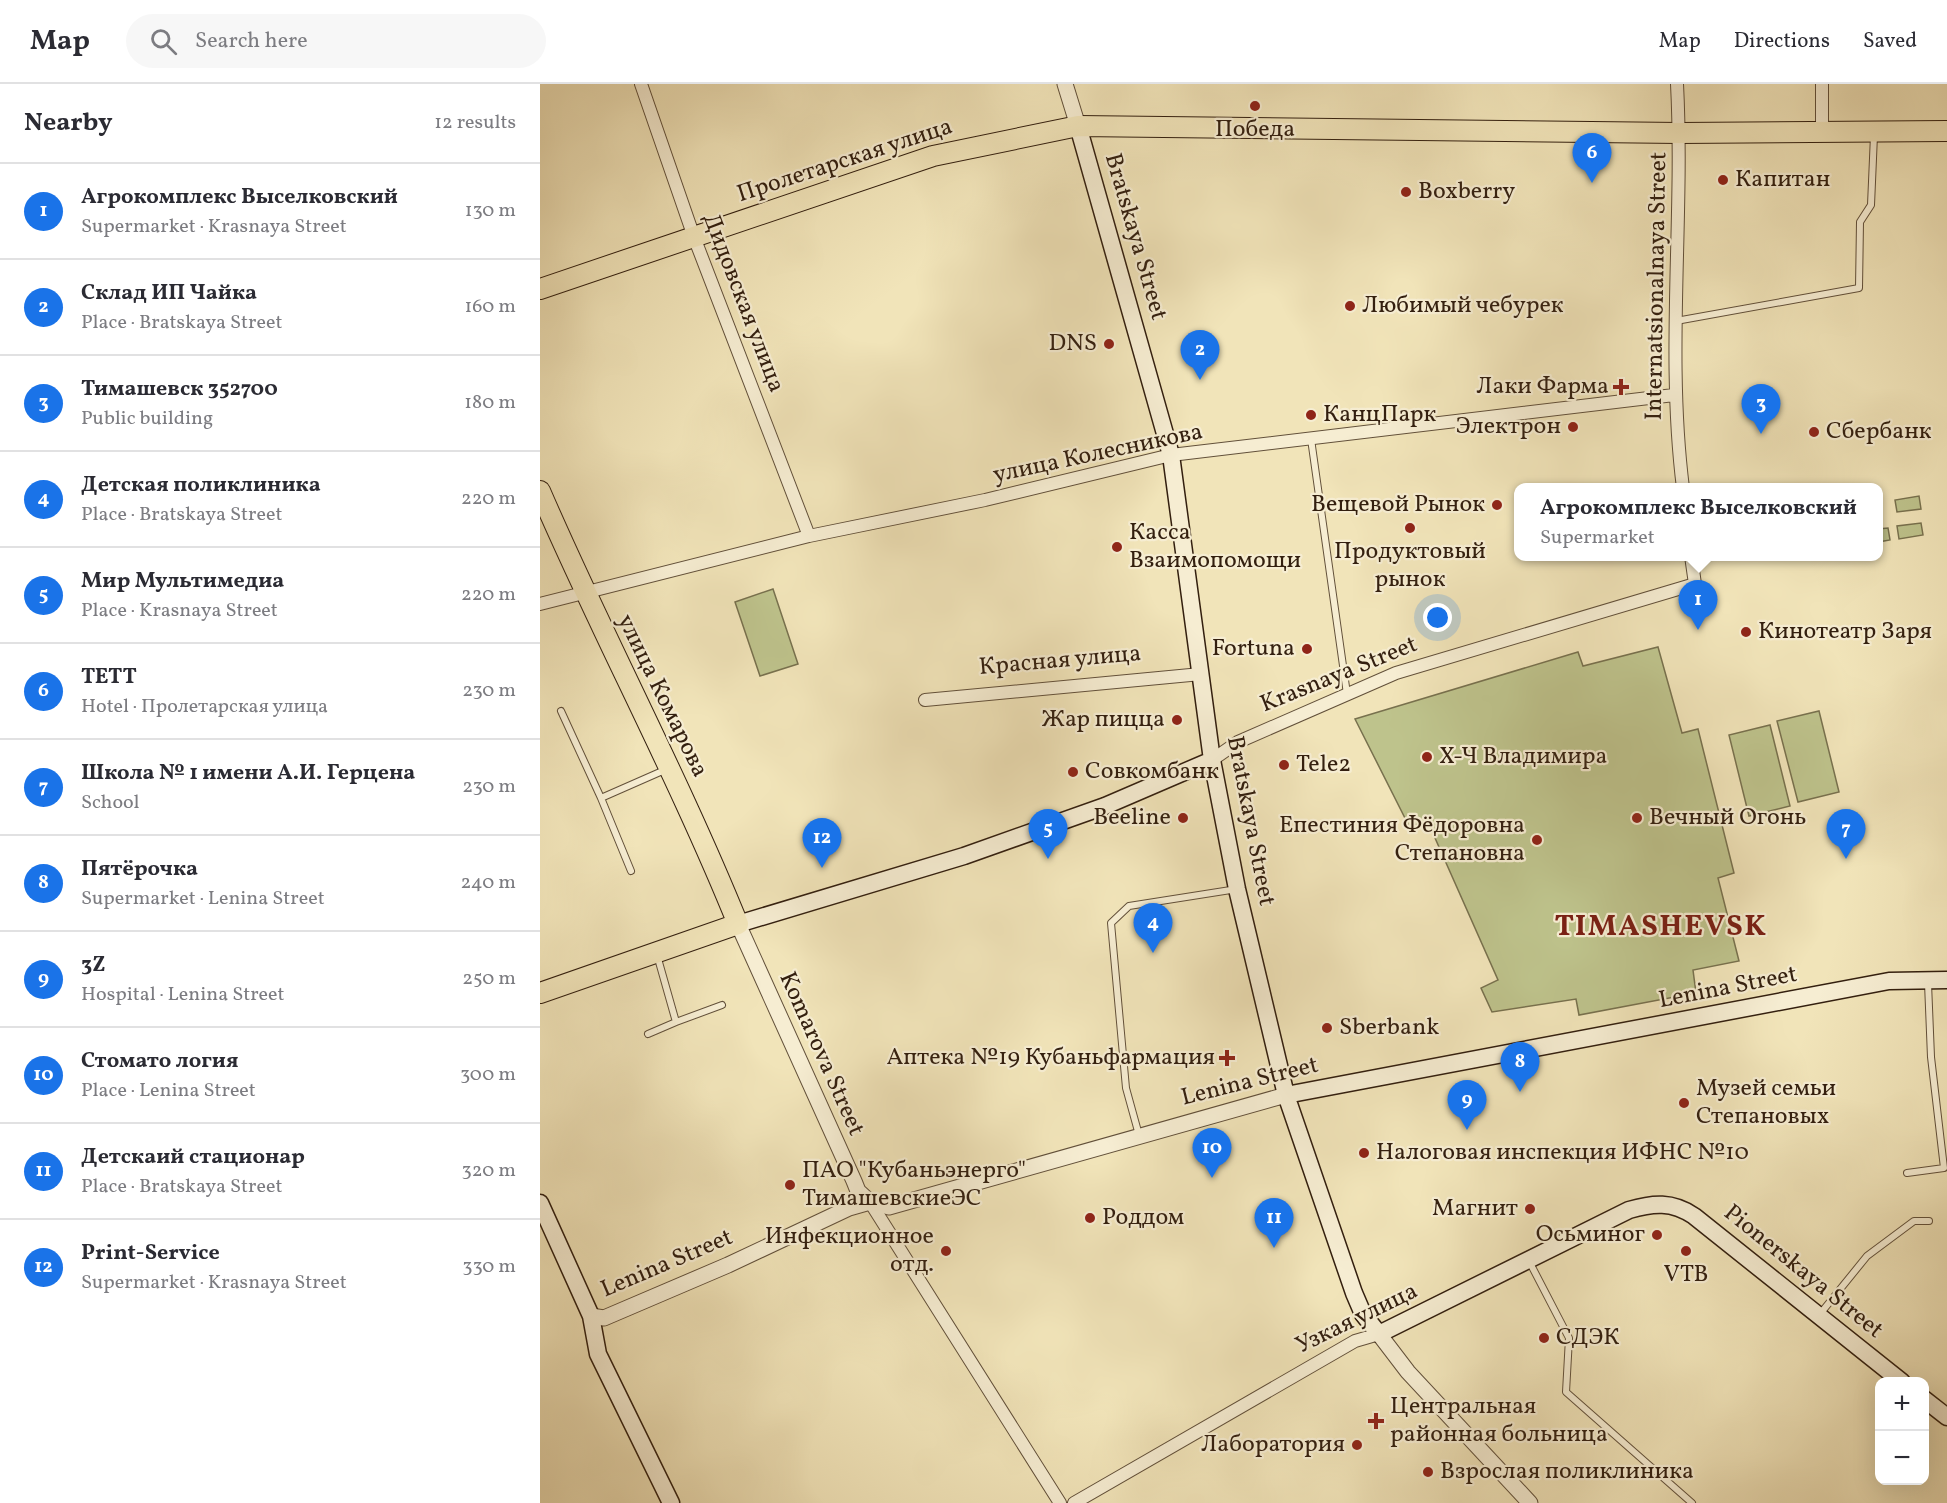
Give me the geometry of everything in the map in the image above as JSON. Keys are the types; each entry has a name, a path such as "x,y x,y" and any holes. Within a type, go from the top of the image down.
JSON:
{"main road":[{"name":"Пролетарская улица","path":"540,289 933,156 1078,126 1680,133 1947,131"},
{"name":"Bratskaya Street","path":"1078,126 1172,455 1212,760 1237,889 1286,1095 1354,1293 1363,1314 1379,1334"},
{"name":"улица Комарова","path":"540,491 583,592 670,768 738,924"},
{"name":"Krasnaya Street","path":"738,924 964,856 1105,806 1212,760"},
{"path":"540,993 738,924"},
{"name":"Lenina Street","path":"1286,1095 1889,981 1947,980"},
{"path":"540,1203 591,1316 598,1354 672,1503"},
{"name":"Узкая улица","path":"1379,1334 1629,1209 1648,1204 1671,1205"},
{"name":"Pionerskaya Street","path":"1671,1205 1694,1215 1896,1377"},
{"path":"1929,1403 1947,1417"}],"street":[{"name":"Дидовская улица","path":"641,84 694,237 809,536"},
{"name":"Bratskaya Street","path":"1065,84 1078,126"},
{"name":"Internatsionalnaya Street","path":"1677,84 1680,133 1674,395 1683,483"},
{"path":"1822,84 1822,132"},
{"name":"улица Колесникова","path":"540,604 809,536 986,500 1172,455 1674,395"},
{"name":"Krasnaya Street","path":"1212,760 1238,742 1396,673 1695,584 1692,561"},
{"name":"Красная улица","path":"925,700 1201,674"},
{"name":"Komarova Street","path":"738,924 858,1191 870,1202 1060,1503"},
{"name":"Lenina Street","path":"591,1316 604,1318 728,1265 849,1208 870,1202 889,1207 1286,1095"},
{"name":"Bratskaya Street","path":"1379,1334 1408,1372 1530,1503"},
{"name":"Узкая улица","path":"1074,1503 1355,1341 1379,1334"}],"lane":[{"path":"1676,321 1859,288 1860,222 1871,205 1874,132"},
{"path":"1311,438 1347,694"},
{"path":"561,711 631,871"},
{"path":"601,798 670,768"},
{"path":"1139,1135 1126,1088 1111,923 1129,906 1237,889"},
{"path":"656,952 676,1022"},
{"path":"1907,1173 1944,1168 1931,1057 1928,979"},
{"path":"648,1034 722,1005"},
{"path":"1819,1316 1867,1256 1914,1221 1929,1221"},
{"path":"1529,1261 1569,1338 1566,1392 1692,1503"}],"green space":[{"path":"1919,496 1921,509 1897,512 1895,500"},
{"path":"1921,523 1923,535 1899,539 1897,526"},
{"path":"1883,528 1888,528 1890,540 1883,541"},
{"path":"773,589 798,664 760,676 735,602"},
{"path":"1658,647 1682,733 1698,729 1734,873 1718,878 1739,961 1693,970 1696,993 1579,1015 1576,999 1492,1012 1481,988 1498,980 1427,820 1410,828 1355,719 1578,652 1583,666"},
{"path":"1819,711 1839,792 1798,802 1777,721"},
{"path":"1770,725 1790,806 1749,816 1729,735"}],"place":[{"name":"Победа","path":"1255,106"},
{"name":"Капитан","path":"1723,180"},
{"name":"ТЕТТ","path":"1592,183"},
{"name":"Boxberry","path":"1406,192"},
{"name":"Любимый чебурек","path":"1350,306"},
{"name":"DNS","path":"1109,344"},
{"name":"Склад ИП Чайка","path":"1200,380"},
{"name":"Лаки Фарма","path":"1621,387"},
{"name":"КанцПарк","path":"1311,415"},
{"name":"Электрон","path":"1573,427"},
{"name":"Сбербанк","path":"1814,432"},
{"name":"Тимашевск 352700","path":"1761,434"},
{"name":"Вещевой Рынок","path":"1497,505"},
{"name":"Продуктовый рынок","path":"1410,528"},
{"name":"Касса Взаимопомощи","path":"1117,547"},
{"name":"Агрокомплекс Выселковский","path":"1698,630"},
{"name":"Кинотеатр Заря","path":"1746,632"},
{"name":"Fortuna","path":"1307,649"},
{"name":"Жар пицца","path":"1177,720"},
{"name":"Х-Ч Владимира","path":"1427,757"},
{"name":"Tele2","path":"1284,765"},
{"name":"Совкомбанк","path":"1073,772"},
{"name":"Beeline","path":"1183,818"},
{"name":"Вечный Огонь","path":"1637,818"},
{"name":"Епестиния Фёдоровна Степановна","path":"1537,840"},
{"name":"Мир Мультимедиа","path":"1048,859"},
{"name":"Школа № 1 имени А.И. Герцена","path":"1846,859"},
{"name":"Print-Service","path":"822,868"},
{"name":"Детская поликлиника","path":"1153,953"},
{"name":"Sberbank","path":"1327,1028"},
{"name":"Аптека №19 Кубаньфармация","path":"1227,1058"},
{"name":"Пятёрочка","path":"1520,1092"},
{"name":"Музей семьи Степановых","path":"1684,1103"},
{"name":"3Z","path":"1467,1130"},
{"name":"Налоговая инспекция ИФНС №10","path":"1364,1153"},
{"name":"Стомато логия","path":"1212,1178"},
{"name":"ПАО \"Кубаньэнерго\" ТимашевскиеЭС","path":"790,1185"},
{"name":"Магнит","path":"1530,1209"},
{"name":"Роддом","path":"1090,1218"},
{"name":"Осьминог","path":"1657,1235"},
{"name":"Детскаий стационар","path":"1274,1248"},
{"name":"Инфекционное отд.","path":"946,1251"},
{"name":"VTB","path":"1686,1251"},
{"name":"СДЭК","path":"1544,1338"},
{"name":"Центральная районная больница","path":"1376,1421"},
{"name":"Лаборатория","path":"1357,1445"},
{"name":"Взрослая поликлиника","path":"1428,1472"}],"district":[{"name":"TIMASHEVSK","path":"1661,927"}]}
